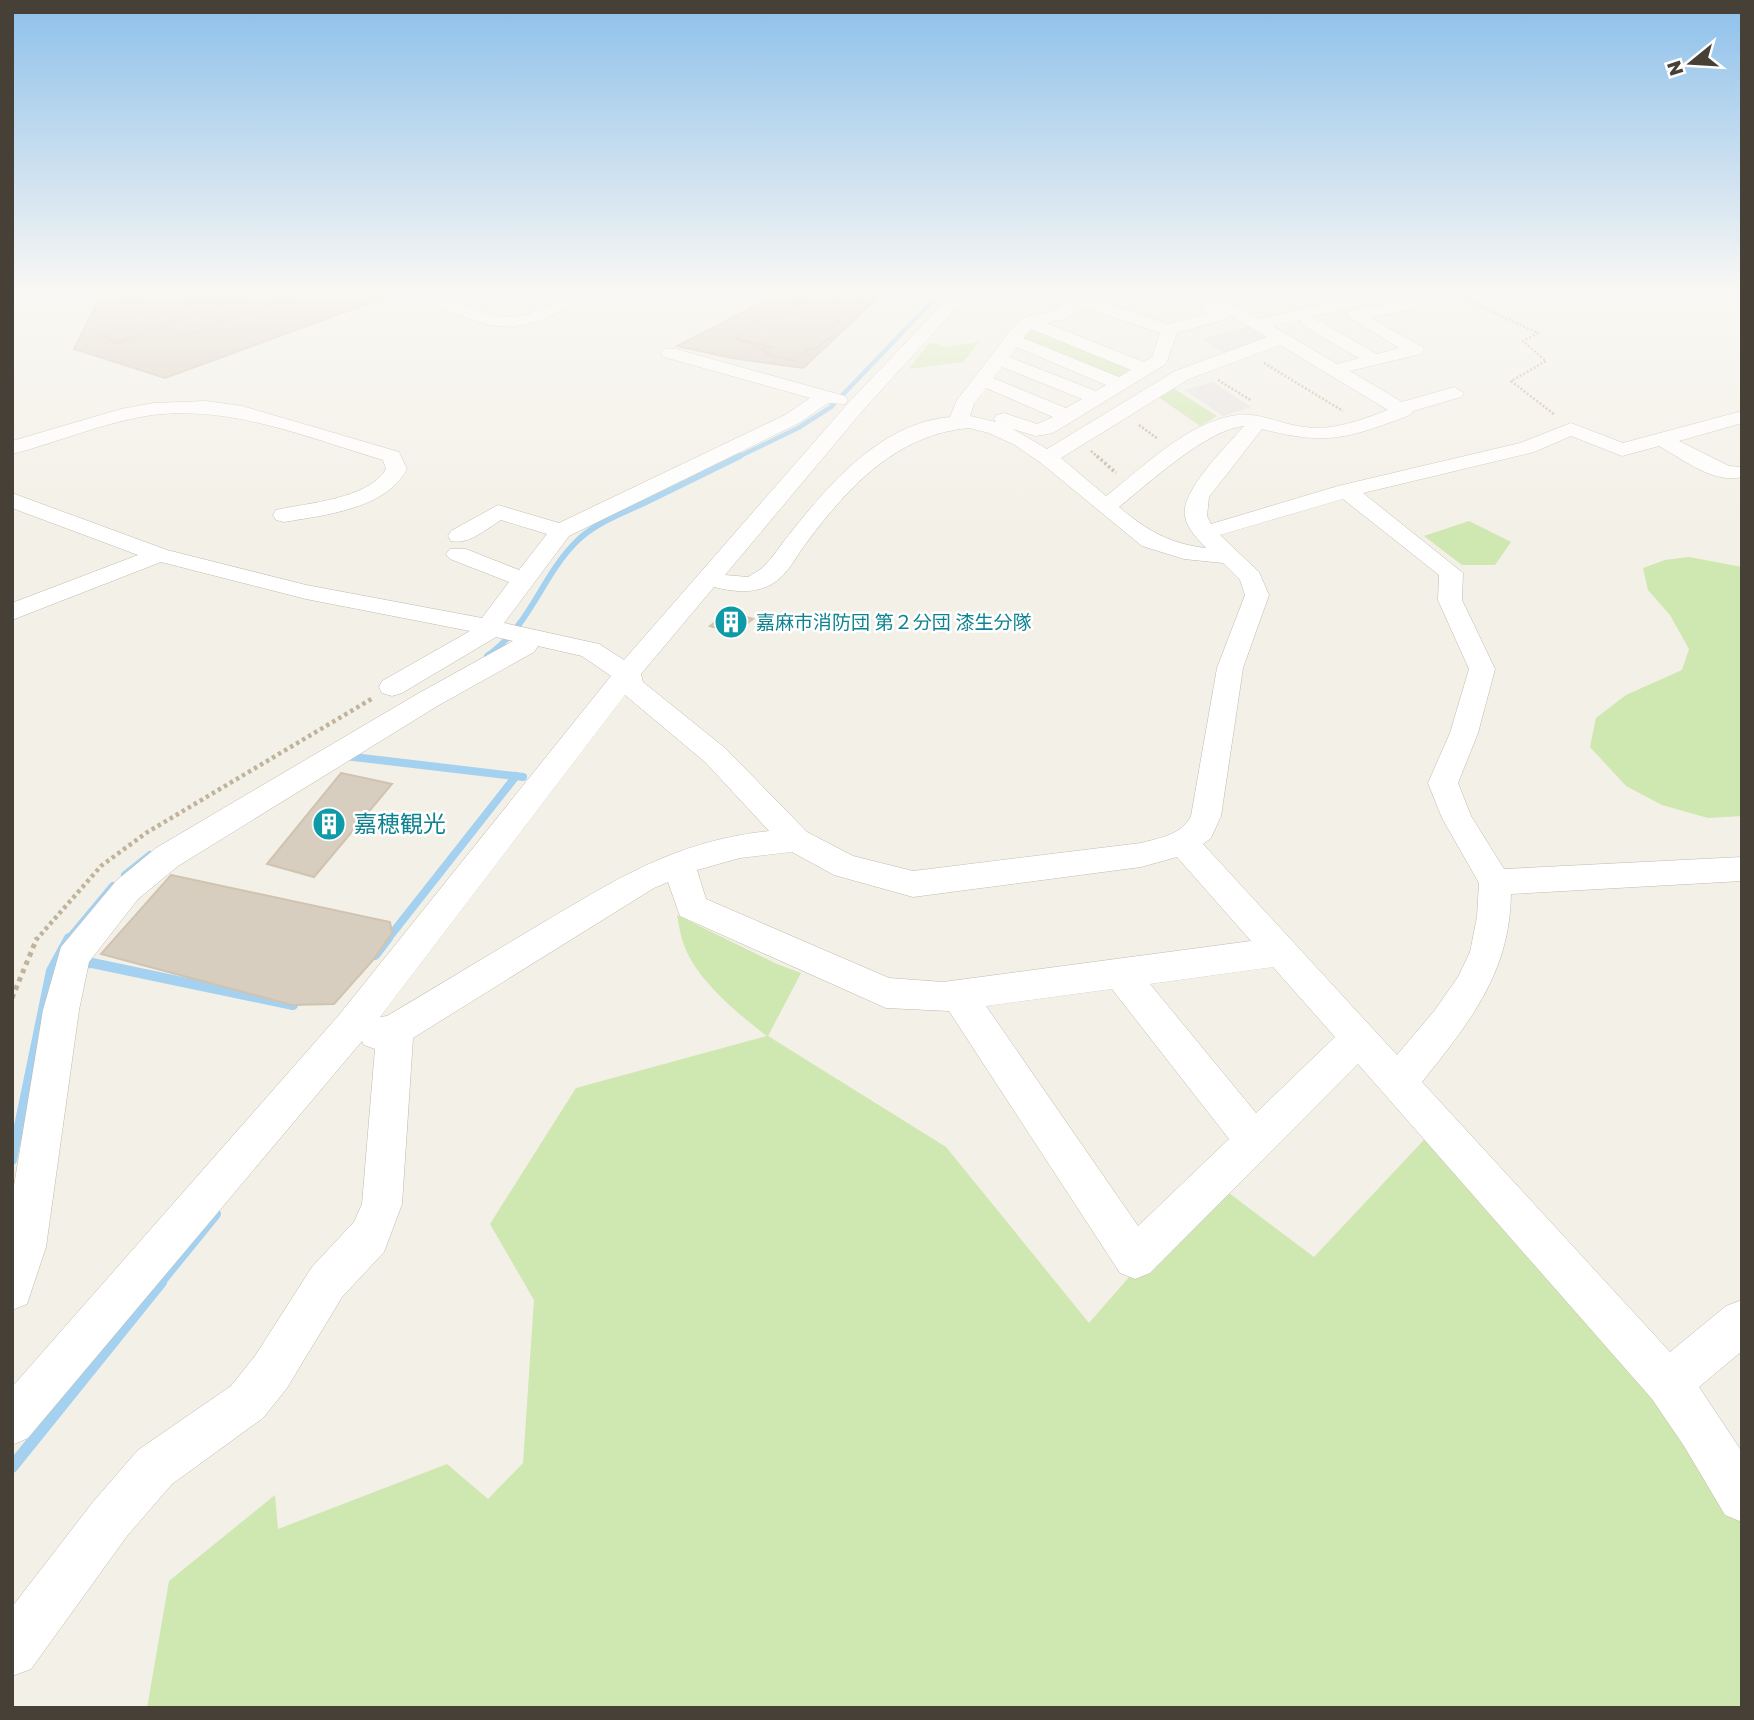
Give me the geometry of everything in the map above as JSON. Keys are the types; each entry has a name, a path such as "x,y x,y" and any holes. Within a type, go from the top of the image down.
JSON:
{"street":[{"path":"734,371 857,405"},
{"path":"12,1422 352,1026 627,674 889,371"},
{"path":"961,414 989,371"},
{"path":"1029,371 1097,398"},
{"path":"1090,371 1121,384"},
{"path":"709,578 734,586 767,576 852,473 869,458 922,430 961,414 1036,430 1046,429 1142,371"},
{"path":"1048,457 1192,371"},
{"path":"1106,506 1220,425 1235,421 1257,423 1314,434 1364,424 1403,411 1335,371"},
{"path":"982,380 1068,415"},
{"path":"1399,409 1454,393"},
{"path":"392,687 486,633 561,531 793,419 824,397"},
{"path":"12,449 121,415 154,409 205,407 235,410 392,456 398,463 398,471 391,480 368,494 309,512 284,515"},
{"path":"961,414 1048,457 1141,536 1183,553 1232,557"},
{"path":"1204,533 1346,491 1527,448 1571,429 1622,450 1742,416"},
{"path":"12,500 159,555 306,592 489,627 590,650 627,674 630,685 715,755 796,840 845,866 913,884 1141,855 1183,843 1200,830 1206,816 1230,668 1258,595 1251,577 1204,533 1196,516 1198,496 1257,423"},
{"path":"1661,440 1726,473 1735,472"},
{"path":"1346,491 1451,573 1450,600 1482,669 1464,733 1443,782 1457,818 1495,882 1495,914 1487,953 1464,999 1398,1083"},
{"path":"524,580 459,545 498,512 561,531"},
{"path":"12,612 159,555"},
{"path":"12,1289 25,1247 61,1010 73,957 127,890 167,857 429,699 524,646 527,636"},
{"path":"352,1026 369,1035 395,1030 643,879 679,864 740,846 796,840"},
{"path":"1183,843 1668,1383 1701,1429 1742,1498"},
{"path":"679,864 692,907 886,993 943,997 1279,952"},
{"path":"1495,882 1742,869"},
{"path":"1120,973 1255,1141"},
{"path":"958,995 1135,1258 1359,1039"},
{"path":"12,1650 110,1519 155,1467 247,1402 271,1372 327,1282 369,1237 383,1204 395,1030"},
{"path":"1668,1383 1742,1322"}],"path":[{"path":"1278,371 1364,424"},
{"path":"1528,371 1511,381 1546,407"},
{"path":"1122,412 1177,453"},
{"path":"1077,439 1132,487"}],"green space":[{"path":"1100,371 1127,371 1118,378"},
{"path":"1170,386 1217,416 1200,426 1157,396"},
{"path":"1469,521 1511,542 1495,565 1462,565 1424,536"},
{"path":"1689,557 1742,567 1742,816 1708,818 1662,805 1626,786 1590,747 1596,718 1626,695 1682,670 1689,649 1670,615 1648,590 1643,568 1665,560"},
{"path":"677,915 801,973 768,1036 946,1147 1089,1323 1213,1181 1314,1257 1437,1126 1742,1498 1742,1708 147,1708 169,1581 275,1495 278,1529 447,1464 488,1499 523,1463 534,1300 490,1224 576,1088 767,1036 718,994 697,969 683,942"}],"shaded area":[{"path":"1213,382 1251,407 1223,416 1185,390"}],"building":[{"path":"144,371 183,371 165,378"},
{"name":"嘉麻市消防団 第２分団 漆生分隊","path":"728,612 753,619 734,633 710,626"},
{"name":"嘉穂観光","path":"341,773 392,784 314,877 267,864"},
{"path":"171,875 390,922 392,933 374,959 334,1004 292,1005 101,954"}],"waterway":[{"path":"736,458 798,428 831,407 865,371"},
{"path":"487,656 514,630 563,557 582,536 607,520 740,456"},
{"path":"345,756 516,776"},
{"path":"387,940 516,776"},
{"path":"516,776 523,777"},
{"path":"125,875 150,855"},
{"path":"68,940 113,886"},
{"path":"12,1160 51,971 69,938"},
{"path":"375,955 388,938"},
{"path":"80,964 92,963 293,1005"},
{"path":"160,1283 216,1214"},
{"path":"12,1467 161,1282"}],"place":[{"name":"嘉麻市消防団 第２分団 漆生分隊","path":"731,622"},
{"name":"嘉穂観光","path":"329,824"}]}
